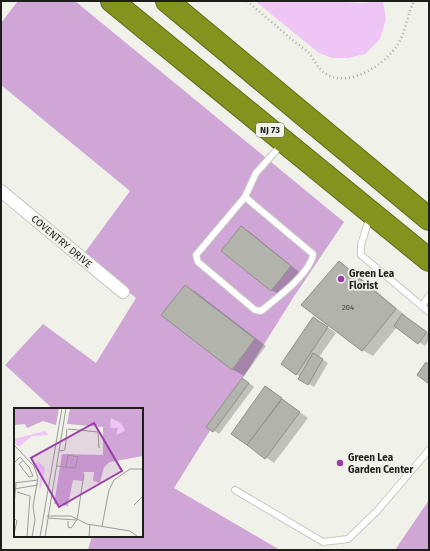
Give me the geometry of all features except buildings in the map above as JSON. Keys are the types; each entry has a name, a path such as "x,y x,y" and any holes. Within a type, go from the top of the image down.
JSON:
{"highway":[{"name":"NJ 73","path":"112,1 429,260"},
{"path":"167,1 429,218"}],"street":[{"name":"COVENTRY DRIVE","path":"1,190 123,292"}],"lane":[{"path":"245,197 313,254 312,260 293,285 261,311 255,310 198,262 196,255 245,197 256,173 284,142"},
{"path":"371,213 361,246 361,255 429,312"},
{"path":"422,306 429,296"},
{"path":"235,490 323,542 348,540 377,511 429,450"}],"path":[{"path":"247,1 308,53 320,70 326,75 346,79 369,70 381,63 390,55 403,33 410,8 414,1"}],"shaded area":[{"path":"18,1 75,1 344,222 293,298 174,488 280,550 88,550 92,537 143,537 143,408 52,408 5,365 43,324 96,363 136,298 83,255 130,191 1,85 1,23"},
{"path":"255,1 329,1 361,3 383,1 386,19 380,39 365,54 348,58 332,58 319,53"},
{"path":"429,500 429,550 395,550"}],"place":[{"name":"Green Lea Florist","path":"341,279"},
{"name":"Green Lea Garden Center","path":"340,463"}]}
